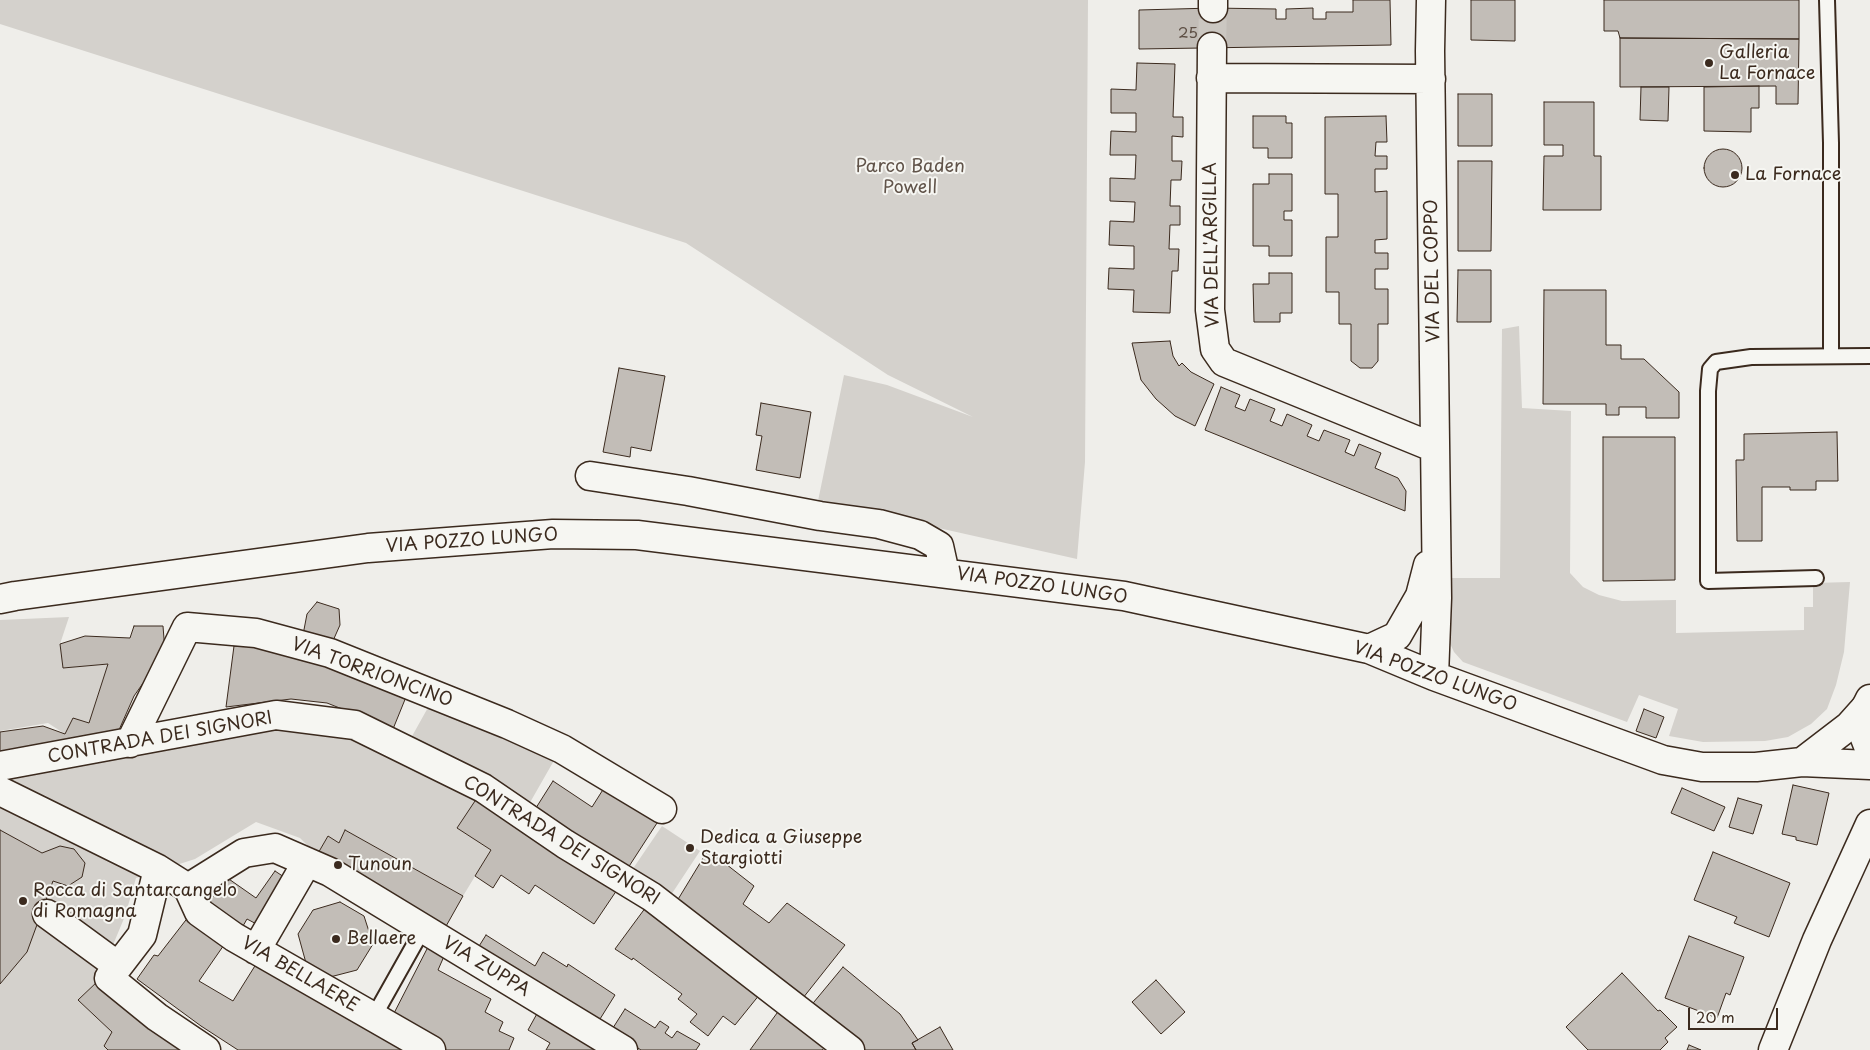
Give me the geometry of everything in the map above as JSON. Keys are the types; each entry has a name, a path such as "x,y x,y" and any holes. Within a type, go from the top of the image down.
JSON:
{"street":[{"name":"VIA DEL COPPO","path":"1431,0 1437,598 1434,676"},
{"name":"VIA DELL'ARGILLA","path":"1212,48 1210,310 1214,349 1224,362 1435,448"},
{"path":"1211,78 1431,80"},
{"name":"VIA POZZO LUNGO","path":"590,476 688,491 820,516 879,524 920,534 939,546 945,573"},
{"name":"VIA POZZO LUNGO","path":"0,599 25,594 368,548 552,534 637,535 1124,596 1368,649 1434,676 1663,760 1702,767 1756,767 1802,762 1870,765"},
{"name":"VIA DEL COPPO","path":"1368,649 1397,636 1420,596 1435,542"},
{"name":"VIA TORRIONCINO","path":"130,743 187,627 256,633 330,654 507,724 562,749 662,809"},
{"path":"1802,762 1849,726 1868,703"},
{"path":"1868,703 1864,722 1865,738 1870,751"},
{"name":"CONTRADA DEI SIGNORI","path":"0,766 276,715 355,725 483,788 566,844 652,897 850,1050"},
{"path":"0,791 158,870 188,888"},
{"path":"1773,1050 1817,940 1870,824"},
{"name":"VIA ZUPPA","path":"188,888 244,853 275,848 330,872 623,1050"},
{"path":"256,950 307,862"},
{"path":"114,972 142,935 158,870"},
{"name":"VIA BELLAERE","path":"188,888 199,912 256,950 426,1049"},
{"path":"46,914 114,972 157,1017 206,1050"}],"lane":[{"path":"1827,0 1831,143 1831,356"},
{"path":"1816,578 1708,580 1708,391 1710,369 1716,362 1751,357 1870,356"},
{"path":"373,1018 423,929"}],"green space":[{"name":"Parco Baden Powell","path":"0,0 1088,0 1085,462 1077,559 818,501 844,375 887,385 973,417 888,375 686,243 0,24"},
{"path":"1519,326 1522,408 1571,411 1570,573 1583,587 1599,595 1622,601 1676,600 1676,633 1804,630 1804,607 1813,607 1813,583 1850,582 1844,652 1836,685 1827,709 1811,724 1788,737 1765,741 1703,742 1669,736 1678,709 1639,695 1627,722 1463,662 1454,652 1448,639 1447,578 1500,578 1502,329"},
{"path":"69,617 60,644 63,668 108,664 89,723 65,734 48,723 0,731 0,620"},
{"path":"430,704 556,757 528,806 411,738"},
{"path":"276,715 355,725 481,792 457,828 491,850 463,896 345,830 339,843 328,836 317,855 300,838 256,822 195,859 136,878 125,916 98,981 78,1000 112,1032 104,1046 108,1050 0,1050 0,766"},
{"path":"662,826 700,851 669,898 630,873"}],"building":[{"path":"1353,0 1390,0 1391,45 1139,49 1139,10 1276,9 1276,19 1286,19 1286,9 1313,8 1313,19 1326,19 1326,12 1353,12"},
{"path":"1471,0 1515,0 1515,41 1471,40"},
{"path":"1604,0 1799,0 1799,39 1620,38 1618,31 1604,31"},
{"name":"Galleria La Fornace","path":"1620,38 1799,39 1798,104 1776,104 1776,86 1620,87"},
{"path":"1137,63 1175,64 1173,117 1183,117 1183,137 1172,136 1172,161 1182,161 1181,180 1171,180 1170,206 1180,206 1180,225 1170,225 1169,249 1179,249 1178,271 1172,271 1170,313 1133,312 1134,290 1108,289 1109,268 1134,269 1134,246 1109,245 1110,221 1134,222 1135,202 1110,201 1110,178 1135,179 1136,155 1110,155 1111,131 1136,132 1136,113 1111,113 1111,89 1136,90"},
{"path":"1759,86 1759,108 1751,108 1751,132 1704,131 1704,87"},
{"path":"1641,87 1669,87 1668,121 1640,120"},
{"path":"1458,94 1492,94 1492,146 1458,146"},
{"path":"1544,102 1594,102 1594,156 1601,156 1601,210 1543,210 1544,156 1563,156 1563,145 1544,145"},
{"path":"1253,116 1286,116 1286,123 1292,123 1292,158 1268,158 1268,148 1253,148"},
{"path":"1386,116 1387,142 1376,142 1375,156 1387,156 1387,169 1375,169 1375,192 1387,191 1387,239 1375,240 1375,253 1388,253 1388,269 1375,269 1375,289 1388,289 1388,324 1378,324 1378,361 1372,368 1360,368 1351,361 1351,324 1339,324 1339,292 1326,292 1326,237 1338,237 1338,194 1325,194 1325,117"},
{"path":"1723,149 1730,150 1736,155 1741,161 1741,175 1736,181 1730,186 1723,187 1716,186 1710,181 1705,175 1704,168 1705,161 1710,155 1716,150"},
{"path":"1458,161 1492,161 1491,251 1458,251"},
{"path":"1269,174 1292,174 1292,211 1284,211 1284,220 1292,220 1292,256 1269,256 1269,246 1253,246 1253,184 1269,184"},
{"path":"1458,270 1491,270 1491,322 1457,322"},
{"path":"1269,273 1292,273 1292,313 1280,313 1280,322 1254,322 1253,284 1269,284"},
{"path":"1544,290 1606,290 1606,345 1621,345 1621,359 1644,359 1679,392 1679,418 1646,418 1646,407 1619,407 1619,415 1606,415 1606,404 1543,404"},
{"path":"1170,341 1173,356 1179,366 1182,363 1191,372 1214,384 1195,426 1175,416 1156,399 1141,380 1132,343"},
{"path":"619,368 665,376 651,451 631,447 630,457 603,452"},
{"path":"1221,387 1240,395 1235,407 1245,411 1250,399 1275,409 1270,421 1282,426 1287,414 1312,425 1307,436 1319,441 1324,430 1350,440 1345,452 1354,456 1359,444 1381,453 1375,468 1398,478 1406,491 1405,511 1205,430"},
{"path":"761,403 811,412 800,478 756,470 762,436 756,435"},
{"path":"1837,432 1838,481 1816,481 1816,490 1790,490 1790,487 1762,487 1762,541 1737,541 1736,460 1744,460 1744,434"},
{"path":"1603,437 1675,437 1675,580 1603,581"},
{"path":"317,602 339,609 340,625 332,643 302,640 307,614"},
{"path":"134,626 163,626 165,652 134,696 115,739 0,760 0,732 43,726 65,734 73,718 89,723 108,664 63,668 60,644 85,636 130,638"},
{"path":"234,646 277,647 406,697 393,729 327,703 291,699 226,707"},
{"path":"1644,709 1664,717 1656,738 1636,731"},
{"path":"553,781 592,807 604,788 657,823 626,871 534,811"},
{"path":"1793,785 1829,793 1817,845 1796,840 1796,837 1782,834"},
{"path":"1682,788 1725,807 1714,831 1671,813"},
{"path":"481,792 621,884 594,924 535,885 529,894 501,875 493,888 475,876 491,850 457,828"},
{"path":"1738,798 1762,805 1753,834 1729,827"},
{"name":"Rocca di Santarcangelo di Romagna","path":"0,830 42,853 60,846 74,849 85,863 82,877 68,886 53,881 27,952 0,984"},
{"path":"345,830 463,896 445,928 317,855 328,836 339,843"},
{"path":"708,850 754,886 743,904 769,923 787,903 845,945 799,1003 677,901"},
{"path":"1713,852 1790,883 1769,937 1734,923 1737,917 1694,900"},
{"path":"275,871 290,881 264,928 247,919 239,933 205,909 226,877 256,898"},
{"name":"Bellaere","path":"340,902 364,916 373,944 357,970 330,977 306,963 298,934 313,910"},
{"path":"646,907 760,994 735,1025 723,1016 708,1036 690,1022 697,1014 678,999 682,994 633,958 632,960 615,949"},
{"path":"189,916 226,942 199,981 233,1001 258,961 412,1050 238,1050 201,1026 137,979 154,955 158,956"},
{"path":"486,935 535,966 543,952 567,967 568,964 615,995 595,1027 476,951"},
{"path":"1689,936 1744,957 1730,995 1726,993 1717,1018 1665,998"},
{"path":"429,945 445,954 438,970 491,999 485,1012 503,1022 499,1031 514,1038 509,1050 440,1050 390,1021"},
{"path":"843,967 900,1014 918,1040 912,1043 916,1050 861,1050 809,1008"},
{"path":"1622,973 1658,1011 1660,1010 1677,1027 1665,1038 1668,1042 1660,1050 1588,1050 1566,1027"},
{"path":"1156,980 1185,1012 1161,1034 1132,1002"},
{"path":"98,981 187,1050 108,1050 104,1046 112,1032 78,1000"},
{"path":"625,1009 655,1028 660,1021 669,1027 665,1033 672,1038 677,1031 700,1044 696,1050 641,1050 611,1031"},
{"path":"780,1009 826,1047 822,1050 750,1050"},
{"path":"539,1010 605,1050 546,1050 550,1043 528,1030"},
{"path":"940,1027 953,1050 916,1050 912,1043"},
{"path":"1689,1045 1701,1050 1687,1050"}],"tunnel":[{"path":"1212,47 1213,8"}],"place":[{"name":"Galleria La Fornace","path":"1709,63"},
{"name":"La Fornace","path":"1735,175"},
{"name":"Dedica a Giuseppe Stargiotti","path":"690,848"},
{"name":"Tunoun","path":"338,865"},
{"name":"Rocca di Santarcangelo di Romagna","path":"23,901"},
{"name":"Bellaere","path":"336,939"}]}
